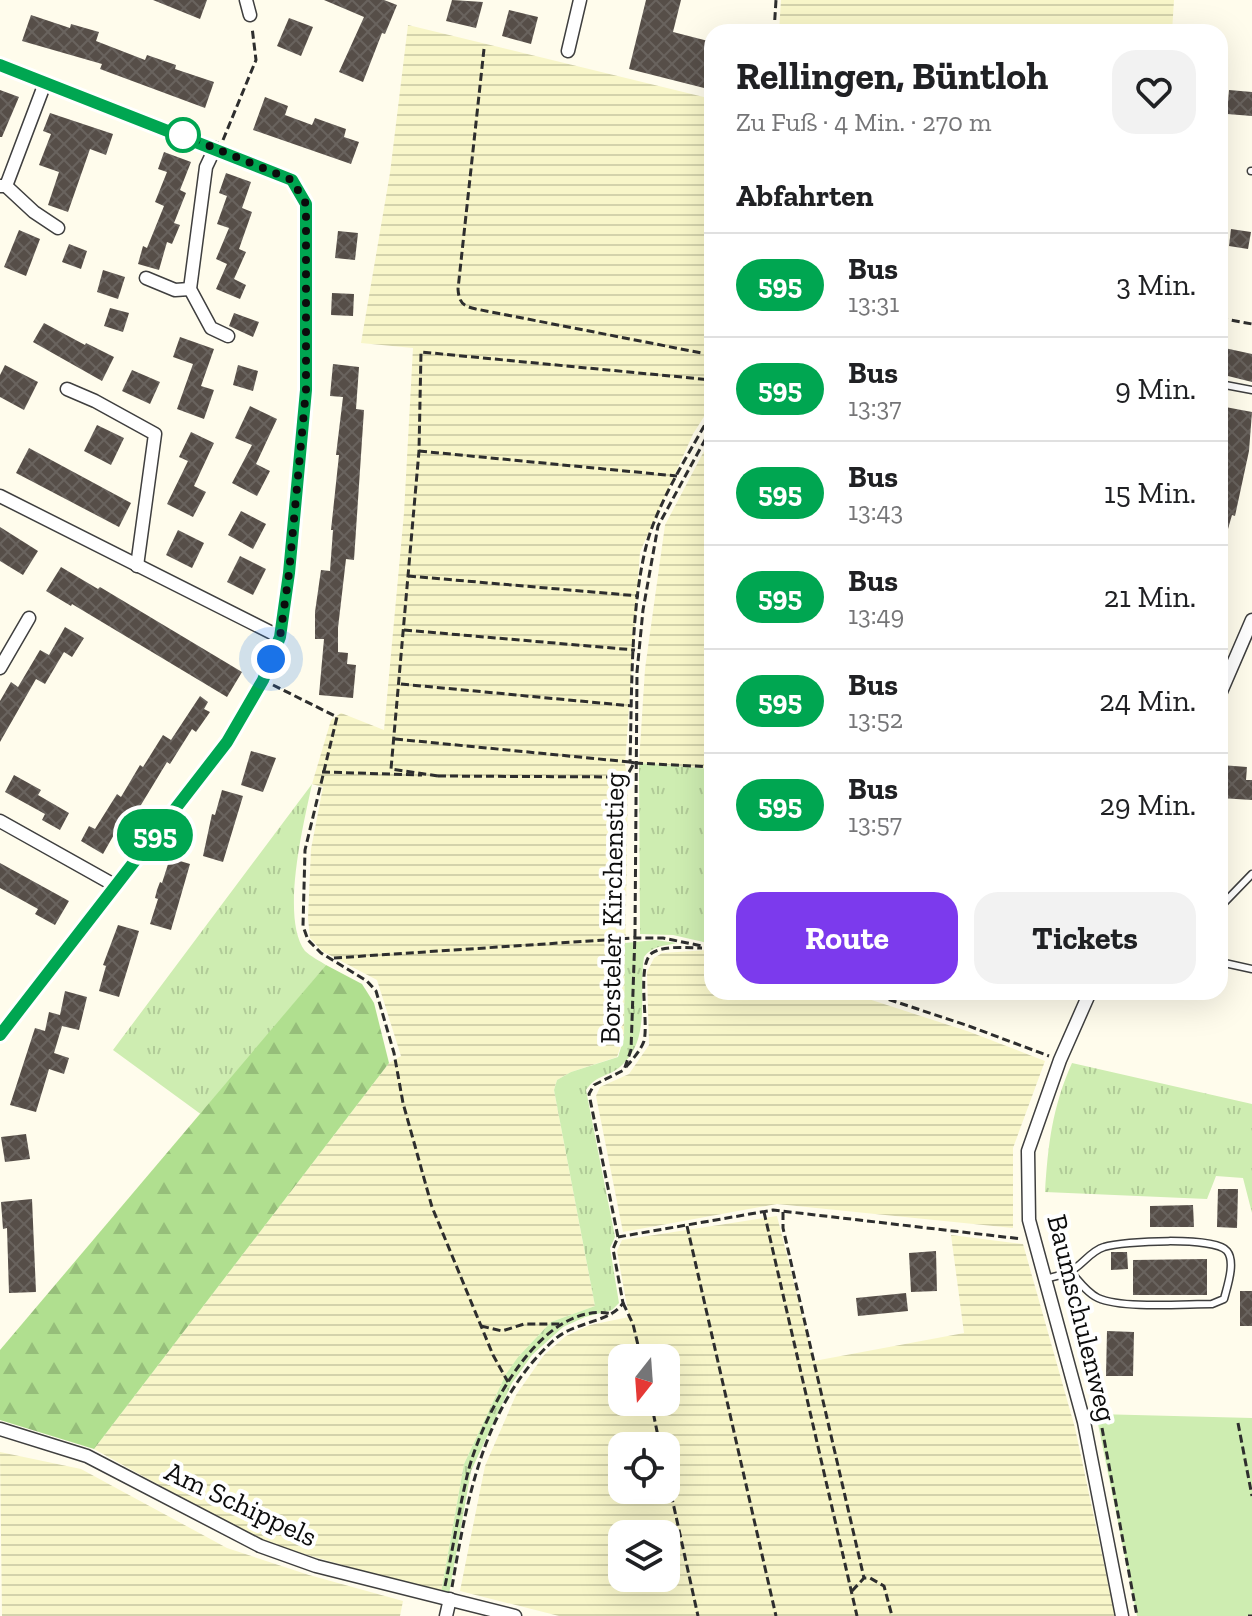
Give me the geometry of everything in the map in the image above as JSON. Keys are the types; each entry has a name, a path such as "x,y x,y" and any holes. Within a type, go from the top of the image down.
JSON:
{"street":[{"path":"246,0 250,15"},
{"path":"568,51 580,0"},
{"path":"0,65 292,180 306,204 306,390 280,637 263,680 227,742 0,1035"},
{"path":"45,83 3,186 58,228"},
{"path":"217,149 206,167 190,289 211,328 228,336"},
{"path":"146,278 175,290 190,289"},
{"path":"67,389 155,434 137,566"},
{"path":"0,496 280,637"},
{"path":"0,668 29,618"},
{"path":"1228,676 1252,620"},
{"path":"0,821 116,886"},
{"name":"Baumschulenweg","path":"1086,1000 1060,1060 1028,1151 1029,1220 1084,1422 1122,1616"},
{"name":"Am Schippels","path":"0,1429 87,1456 260,1546 316,1566 515,1616"},
{"path":"446,1616 447,1598"}],"lane":[{"path":"1228,386 1252,390"},
{"path":"1228,899 1252,874"},
{"path":"1228,964 1252,969"},
{"path":"1045,1279 1070,1271 1099,1248 1138,1242 1200,1243 1222,1247 1230,1256 1231,1264 1224,1299 1212,1304 1105,1300 1091,1294 1070,1271"}],"path":[{"path":"774,24 776,0"},
{"path":"217,149 256,60 250,15"},
{"path":"484,49 459,301 463,306 476,309 704,353"},
{"path":"1228,320 1252,324"},
{"path":"438,776 391,769 419,451 421,352 704,379"},
{"path":"322,772 617,777 629,772 633,763 632,706 639,596 648,542 677,476 704,427"},
{"name":"Borsteler Kirchenstieg","path":"638,1344 623,1303 613,1249 618,1237 589,1094 594,1085 624,1070 631,1050 633,763 643,610 658,526 704,442"},
{"path":"419,451 677,476"},
{"path":"408,576 639,596"},
{"path":"404,630 635,650"},
{"path":"263,680 337,717 305,850 303,926 308,940 321,953 367,981 376,991 432,1207 493,1355 508,1382"},
{"path":"399,684 632,706"},
{"path":"395,739 633,763 704,767"},
{"path":"331,959 634,938 663,938 704,947"},
{"path":"624,1070 644,1041 648,958 654,952 665,949 704,948"},
{"path":"890,1000 1060,1060"},
{"path":"618,1237 764,1212 783,1212 1035,1240"},
{"path":"764,1212 857,1616"},
{"path":"783,1212 783,1228 864,1578"},
{"path":"687,1226 776,1616"},
{"path":"447,1598 483,1448 508,1399 533,1360 562,1332 613,1314 623,1303"},
{"path":"447,1598 469,1470 508,1382 531,1350 561,1324 589,1312 613,1314"},
{"path":"481,1326 502,1331 524,1324 561,1324"},
{"path":"1238,1423 1252,1496"},
{"path":"1102,1428 1137,1616"},
{"path":"673,1504 698,1616"},
{"path":"852,1591 864,1578 884,1586 892,1616"}],"shaded area":[{"path":"781,0 1174,0 1172,24 780,24"},
{"path":"408,25 704,97 704,417 693,434 640,552 625,764 628,781 624,1036 617,1057 571,1072 557,1080 554,1090 595,1306 551,1322 506,1374 464,1464 441,1593 262,1542 94,1449 389,1063 401,1056 377,980 322,951 310,938 308,918 311,849 323,787 312,784 331,720 341,713 384,730 404,513 413,348 361,343 390,173"},
{"path":"704,451 704,768 639,763 645,669 665,525"},
{"path":"704,950 704,1000 872,1000 970,1032 1045,1061 1013,1148 1013,1228 777,1204 623,1232 596,1096 600,1087 629,1074 649,1045 647,972 654,958 662,953"},
{"path":"777,1216 814,1361 964,1333 951,1235 1023,1244 1075,1428 1115,1616 559,1616 460,1591 485,1466 516,1395 544,1355 566,1336 590,1325 629,1317 617,1251 622,1240"},
{"path":"0,1452 81,1469 227,1548 403,1601 400,1616 2,1616"}],"green space":[{"path":"639,763 704,768 704,942 673,935 640,934"},
{"path":"312,784 296,869 294,916 305,951 326,965 202,1115 113,1050"},
{"path":"655,940 677,943 655,949 644,957 642,1015 637,1043 621,1066 594,1081 586,1090 615,1237 610,1248 619,1303 612,1310 563,1327 532,1355 512,1383 471,1471 449,1594 441,1593 464,1464 506,1374 551,1322 595,1306 554,1090 557,1080 571,1072 618,1057 624,1038 625,943"},
{"path":"326,965 362,984 374,1003 389,1063 94,1449 0,1420 0,1350"},
{"path":"1072,1063 1252,1104 1252,1213 1243,1178 1216,1176 1207,1199 1045,1192 1052,1127"},
{"path":"1096,1414 1252,1418 1252,1616 1137,1616"}],"building":[{"path":"153,0 207,0 200,19"},
{"path":"324,0 384,0 397,5 385,34 382,33 363,82 339,72 364,17"},
{"path":"452,0 483,2 476,28 446,21"},
{"path":"646,0 681,0 673,32 704,40 704,88 629,69"},
{"path":"509,10 538,17 531,44 502,36"},
{"path":"31,15 70,28 71,24 99,32 96,41 145,60 147,55 176,65 175,69 214,82 205,108 100,69 102,64 22,41"},
{"path":"289,18 313,27 301,56 277,46"},
{"path":"0,90 19,97 2,137 0,137"},
{"path":"1229,90 1252,92 1252,116 1228,114"},
{"path":"265,97 288,106 285,115 312,125 315,118 346,129 344,137 359,142 351,164 253,130"},
{"path":"50,113 113,134 106,155 90,149 68,212 48,205 59,172 39,165 51,134 43,131"},
{"path":"164,152 191,162 180,190 186,193 174,223 180,225 172,244 167,242 159,270 138,264 143,246 147,248 164,206 155,202 167,172 158,169"},
{"path":"226,173 251,182 242,208 252,212 239,249 246,252 234,279 246,285 240,299 216,289 227,264 216,259 229,228 217,224 227,196 219,193"},
{"path":"1231,229 1251,232 1248,249 1229,246"},
{"path":"19,230 40,239 26,276 4,267"},
{"path":"338,231 358,233 355,260 335,258"},
{"path":"69,244 87,251 81,269 62,262"},
{"path":"103,270 125,277 118,299 97,292"},
{"path":"332,293 354,294 353,316 331,315"},
{"path":"110,308 129,313 123,332 104,326"},
{"path":"234,313 259,322 253,337 229,326"},
{"path":"44,323 114,357 102,381 33,342"},
{"path":"180,337 214,349 201,386 214,390 204,419 177,409 193,364 173,357"},
{"path":"1228,349 1252,354 1252,382 1228,376"},
{"path":"333,364 359,367 356,409 364,410 354,560 346,559 338,628 338,652 348,653 347,664 356,665 353,698 319,695 324,639 315,639 321,570 330,571 339,455 336,455 343,397 330,396"},
{"path":"5,365 38,382 24,410 0,397 0,375"},
{"path":"238,365 258,371 253,391 233,385"},
{"path":"132,370 160,382 150,404 122,391"},
{"path":"250,406 277,419 256,464 270,471 257,496 232,483 252,445 235,438"},
{"path":"1228,408 1252,412 1249,451 1235,516 1232,515 1228,529"},
{"path":"97,425 124,438 111,465 84,451"},
{"path":"191,432 214,443 194,486 206,492 193,517 167,504 188,461 179,457"},
{"path":"29,448 131,503 119,527 16,473"},
{"path":"241,511 266,524 253,549 228,535"},
{"path":"0,527 38,551 23,575 0,561"},
{"path":"178,530 204,543 192,568 166,555"},
{"path":"240,556 266,569 253,595 227,582"},
{"path":"61,567 242,672 227,697 46,591"},
{"path":"65,627 84,638 72,657 64,652 45,684 36,679 0,742 0,701 11,682 18,687 40,650 49,655"},
{"path":"200,696 208,702 204,709 210,712 196,732 192,729 170,764 167,762 127,828 120,824 103,854 81,841 89,826 95,829 117,794 121,797 163,735 171,740"},
{"path":"251,751 276,758 263,792 241,785"},
{"path":"1228,766 1247,767 1246,780 1252,780 1252,800 1228,798"},
{"path":"14,775 41,790 38,795 69,813 60,830 42,820 45,814 5,792"},
{"path":"222,790 243,796 223,862 203,856 212,814 215,815"},
{"path":"170,858 190,864 171,930 150,924 158,899 155,898 157,890"},
{"path":"0,863 69,901 55,925 35,914 38,909 0,888"},
{"path":"118,925 139,931 119,997 99,991 106,966 103,965"},
{"path":"65,991 87,997 79,1030 62,1026 54,1053 69,1058 64,1074 49,1069 36,1112 10,1105 35,1028 45,1031 49,1012 60,1015"},
{"path":"26,1134 30,1159 5,1162 1,1137"},
{"path":"1218,1189 1238,1189 1237,1228 1217,1227"},
{"path":"32,1199 36,1292 9,1293 7,1228 3,1229 1,1202"},
{"path":"1193,1205 1194,1227 1150,1227 1150,1206"},
{"path":"936,1251 937,1291 911,1292 909,1253"},
{"path":"1111,1252 1127,1252 1128,1269 1111,1270"},
{"path":"1207,1259 1207,1295 1133,1295 1133,1260"},
{"path":"1240,1291 1252,1291 1252,1326 1240,1326"},
{"path":"906,1293 908,1311 858,1316 856,1298"},
{"path":"1107,1331 1134,1332 1133,1376 1106,1376"}],"bus line":[{"name":"595","path":"0,65 292,180 306,204 306,390 280,637 263,680 227,742 0,1035"}],"route":[{"path":"183,135 292,180 306,204 306,390 289,573 280,637 271,659"}]}
